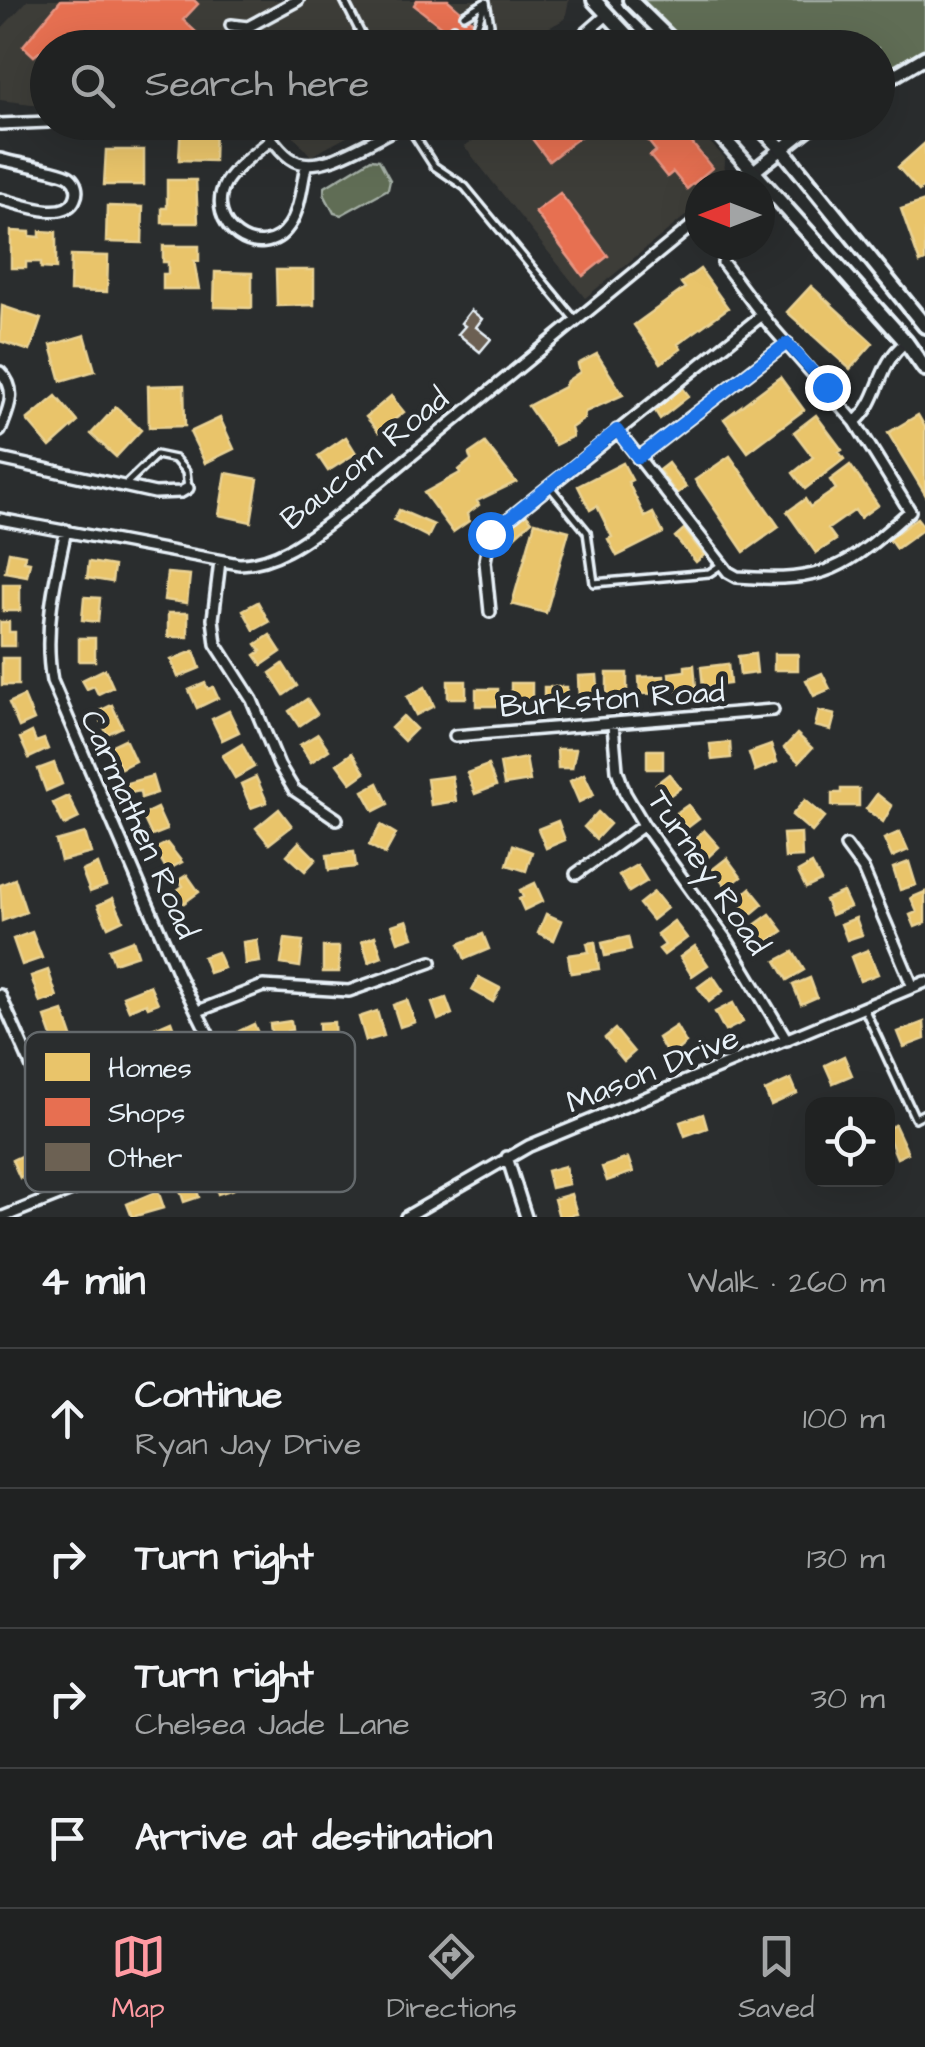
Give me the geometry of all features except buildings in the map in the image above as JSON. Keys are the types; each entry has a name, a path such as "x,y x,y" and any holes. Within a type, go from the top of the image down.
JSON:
{"main road":[{"path":"594,0 623,30"},
{"path":"630,0 661,30"},
{"path":"726,140 753,170"},
{"path":"774,140 925,326"},
{"path":"775,195 906,342 925,369"}],"street":[{"path":"230,25 248,27 298,0"},
{"path":"590,30 608,14"},
{"path":"895,75 925,58"},
{"path":"0,124 30,123"},
{"path":"271,140 233,173 220,196 223,220 238,237 262,242 284,232 294,217 306,166"},
{"path":"273,140 292,160 306,166 324,164 373,140"},
{"path":"755,170 792,140"},
{"path":"0,159 66,174 77,188 74,202 62,210 0,200"},
{"name":"Baucom Road","path":"0,520 220,562 252,564 293,548 339,515 685,232"},
{"path":"617,430 722,564 737,577 800,576 834,570 870,546 910,511 856,422 762,315 723,263"},
{"path":"490,612 485,561 490,534 762,315"},
{"path":"856,422 868,409 890,355 906,342"},
{"path":"638,458 787,343"},
{"path":"0,372 8,379 12,394 0,432"},
{"path":"0,460 169,494 188,488"},
{"name":"Carmathen Road","path":"66,530 50,624 52,681 178,974 208,1032"},
{"path":"220,562 213,619 216,644 252,700 279,765 294,790 337,820"},
{"name":"Burkston Road","path":"455,736 773,710"},
{"name":"Turney Road","path":"613,725 619,778 644,826 728,942 787,1040"},
{"path":"576,874 644,826"},
{"path":"846,846 863,869 913,987"},
{"path":"198,1011 263,986 349,991 431,962"},
{"name":"Mason Drive","path":"406,1217 507,1157 925,982"},
{"path":"0,995 25,1051"},
{"path":"507,1157 526,1217"},
{"path":"3,1217 64,1192"}],"lane":[{"path":"344,0 359,30"},
{"path":"486,2 470,20 486,2"},
{"path":"486,2 490,24 486,30"},
{"path":"418,140 434,166 465,187 576,321"},
{"path":"126,486 156,455 176,459 186,472 188,488"},
{"path":"548,486 587,532 594,583 709,573 722,564"},
{"path":"864,1008 914,1118 925,1113"}],"shaded area":[{"path":"28,0 569,0 565,19 545,30 30,30 30,104 0,100 0,30"},
{"path":"297,140 341,140 311,156"},
{"path":"474,140 708,140 725,158 725,170 685,170 685,216 585,298 464,146"}],"green space":[{"path":"643,0 925,0 925,53 895,70 895,30 673,30"},
{"path":"371,159 379,160 390,180 388,189 341,215 334,213 324,194 325,187"}],"route":[{"path":"490,534 617,430 638,458 787,343 827,387"}]}
